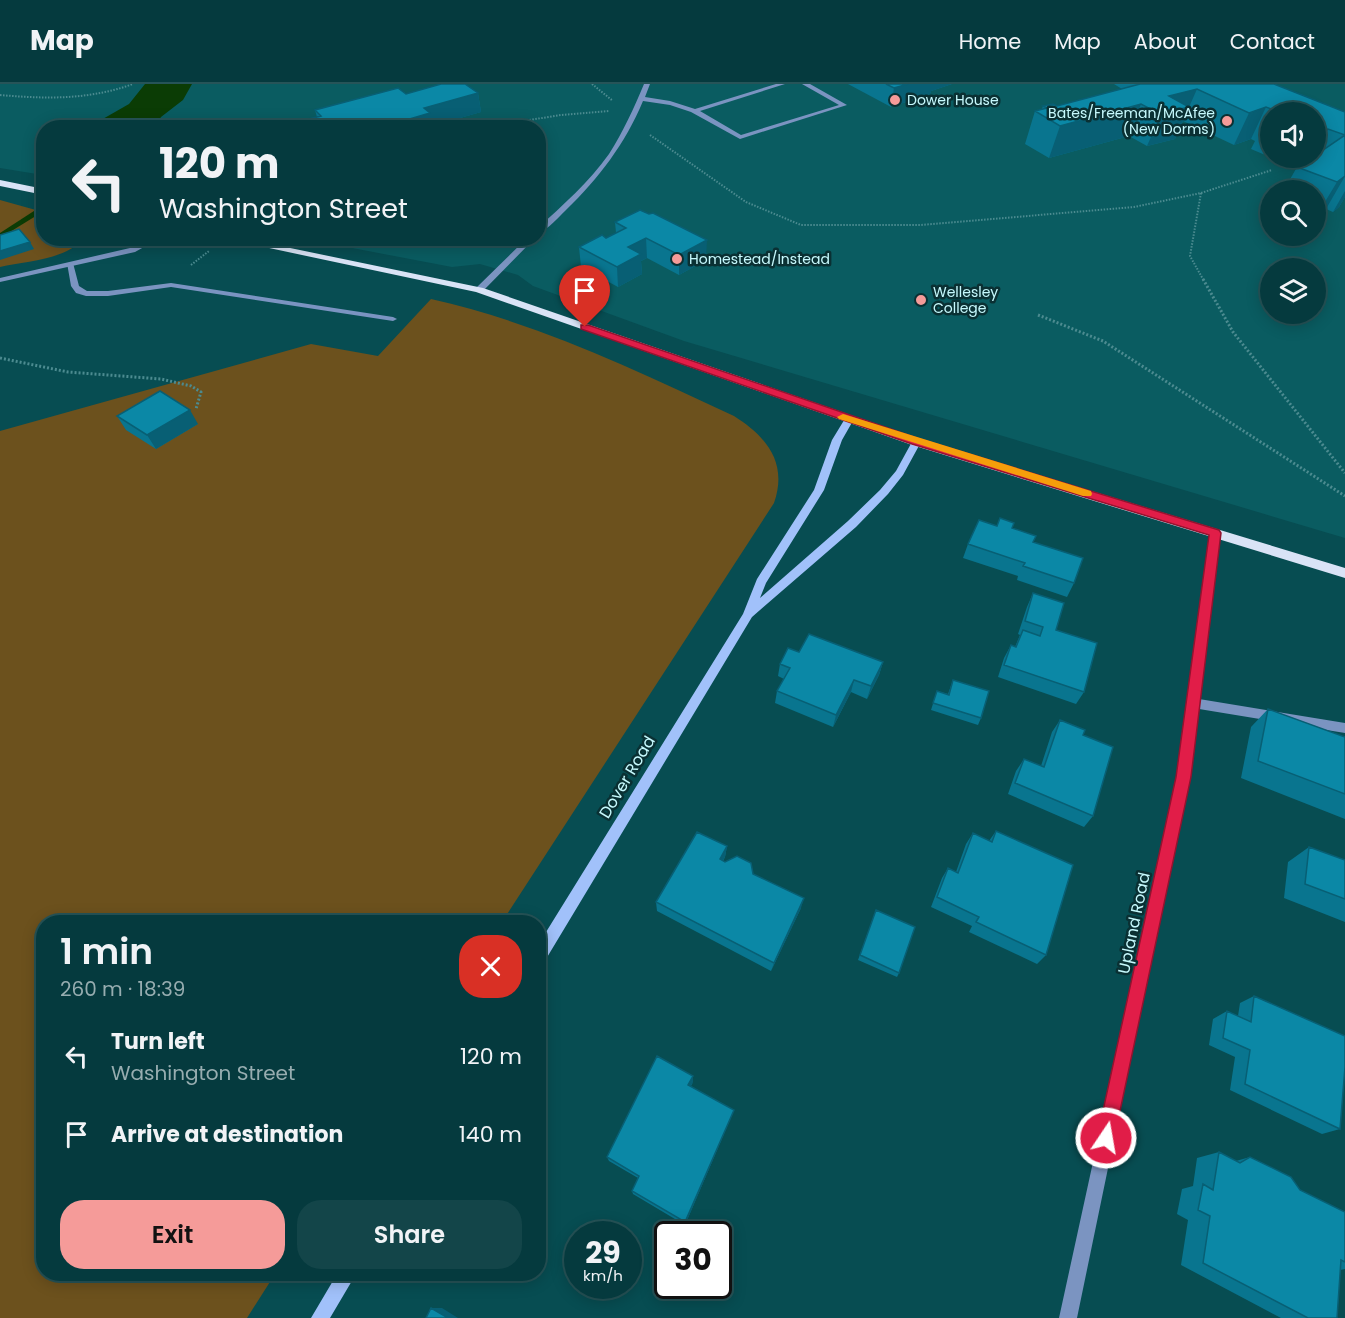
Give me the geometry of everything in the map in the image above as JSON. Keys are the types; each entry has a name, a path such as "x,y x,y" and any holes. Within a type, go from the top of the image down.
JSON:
{"main road":[{"path":"0,183 36,190"},
{"path":"265,246 479,290 916,441 1345,573"}],"street":[{"path":"548,223 576,197 611,155 647,84"},
{"path":"697,110 782,84"},
{"path":"641,99 676,103 697,110 740,137 844,105 806,84"},
{"path":"0,280 70,265 141,246"},
{"path":"479,290 524,246"},
{"path":"70,265 74,284 85,295 106,294 156,284 171,285 393,319"},
{"name":"Dover Road","path":"546,946 748,615 760,582 819,490 837,440 849,419"},
{"name":"Dover Road","path":"748,615 852,524 884,492 900,472 916,441"},
{"name":"Upland Road","path":"1068,1318 1183,777 1215,533"},
{"path":"1193,703 1345,728"},
{"path":"320,1318 343,1281"}],"path":[{"path":"0,95 87,96 110,93 133,84"},
{"path":"592,84 617,104"},
{"path":"529,120 613,111"},
{"path":"644,130 746,202 801,225 933,224 1134,207 1201,193 1272,170"},
{"path":"1201,193 1190,256 1233,332 1345,473"},
{"path":"1038,315 1103,341 1345,496"},
{"path":"0,358 43,369 166,380 196,387 201,392 196,409"}],"shaded area":[{"name":"Wellesley College","path":"0,84 1345,84 1345,538 684,341 533,286 518,275 480,264 452,267 342,246 546,246 546,120 36,120 36,174 0,168"},
{"path":"145,84 192,84 183,100 159,120 101,120 129,104"},
{"path":"0,200 36,210 36,246 75,246 56,256 0,267"},
{"path":"431,299 471,309 548,334 623,365 734,416 746,424 765,442 776,463 778,489 774,503 507,915 36,915 36,1281 271,1281 247,1318 0,1318 0,431 311,344 378,356"}],"building":[{"path":"441,84 465,84 478,93 424,108 430,113 406,120 305,120 321,116 315,110 398,88 406,94"},
{"path":"886,84 908,84 894,88"},
{"path":"1140,84 1274,84 1320,102 1260,102 1260,109 1249,113 1197,89 1169,96 1189,107 1160,114 1141,104 1060,126 1035,111 1047,108 1043,106 1053,104 1057,106"},
{"path":"1326,105 1345,112 1345,135 1326,130"},
{"path":"1345,135 1345,176 1337,182 1300,168 1326,168 1326,148"},
{"path":"640,210 649,214 653,213 707,240 679,255 646,238 628,247 641,254 617,267 579,247 602,235 606,238 626,228 615,222"},
{"path":"19,229 30,242 0,251 0,235"},
{"path":"160,391 190,410 147,435 117,416"},
{"path":"1000,518 1014,523 1012,528 1036,536 1033,542 1083,558 1074,583 1023,566 1025,563 968,544 979,520 997,526"},
{"path":"1033,593 1064,603 1056,630 1097,643 1084,692 1004,665 1011,645 1016,647 1023,630 1040,636 1043,627 1025,621"},
{"path":"809,634 883,662 871,686 854,680 836,715 777,691 790,668 780,664 788,648 799,652"},
{"path":"953,680 989,691 981,718 933,703 937,691 949,695"},
{"path":"1268,709 1345,737 1345,794 1258,761"},
{"path":"1060,720 1085,730 1083,735 1113,747 1093,816 1015,783 1024,759 1044,767"},
{"path":"996,831 1073,865 1046,955 976,922 979,917 937,897 948,868 958,873 973,833 992,842"},
{"path":"697,832 727,846 720,859 725,862 737,856 751,863 753,874 804,898 774,963 656,902"},
{"path":"1309,847 1345,860 1345,899 1305,884"},
{"path":"876,910 915,927 899,973 860,955"},
{"path":"1254,996 1345,1036 1340,1129 1245,1084 1250,1050 1223,1038 1227,1011 1251,1022"},
{"path":"657,1056 693,1076 688,1085 734,1110 685,1221 632,1191 639,1176 607,1157"},
{"path":"1219,1152 1240,1163 1250,1157 1291,1177 1300,1190 1345,1212 1345,1262 1341,1260 1337,1318 1308,1318 1203,1263 1210,1216 1198,1210 1203,1184 1213,1190"},
{"path":"431,1308 448,1318 426,1318"}],"waterway":[{"path":"0,236 36,214"}],"slow traffic":[{"path":"843,417 1087,494"}],"place":[{"name":"Dower House","path":"895,100"},
{"name":"Bates/Freeman/McAfee (New Dorms)","path":"1227,121"},
{"name":"Homestead/Instead","path":"677,259"},
{"name":"Wellesley College","path":"921,300"}],"route":[{"path":"585,327 672,359 916,441 1215,533 1183,777 1106,1138"}]}
